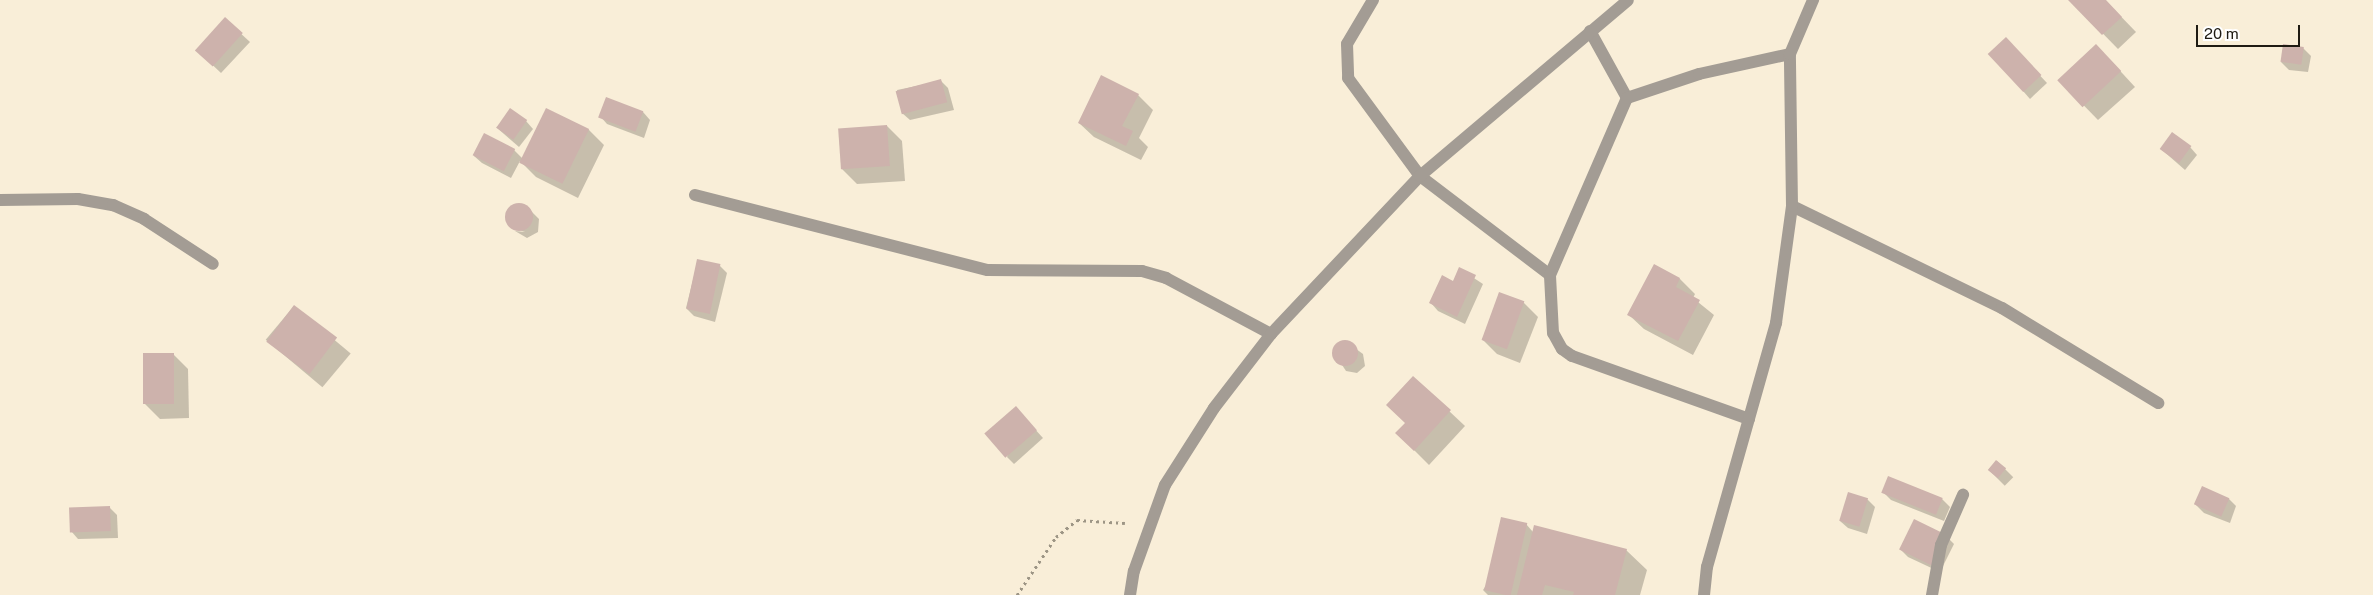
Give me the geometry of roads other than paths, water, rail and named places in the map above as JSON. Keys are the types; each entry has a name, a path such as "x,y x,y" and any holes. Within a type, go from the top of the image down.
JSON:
{"street":[{"path":"1373,0 1346,44 1348,78 1420,176 1550,275"},
{"path":"1130,595 1149,525 1170,478 1214,408 1271,334 1420,176 1628,0"},
{"path":"1704,595 1707,567 1776,323 1792,206 1790,54 1813,0"},
{"path":"1590,31 1628,98"},
{"path":"1749,419 1572,356 1562,349 1554,332 1550,275 1628,98 1699,74 1790,54"},
{"path":"696,195 988,270 1142,271 1166,278 1271,334"},
{"path":"0,200 78,199 113,205 144,219 213,264"},
{"path":"1792,206 2002,308 2158,404"},
{"path":"1932,595 1941,545 1963,495"}]}
